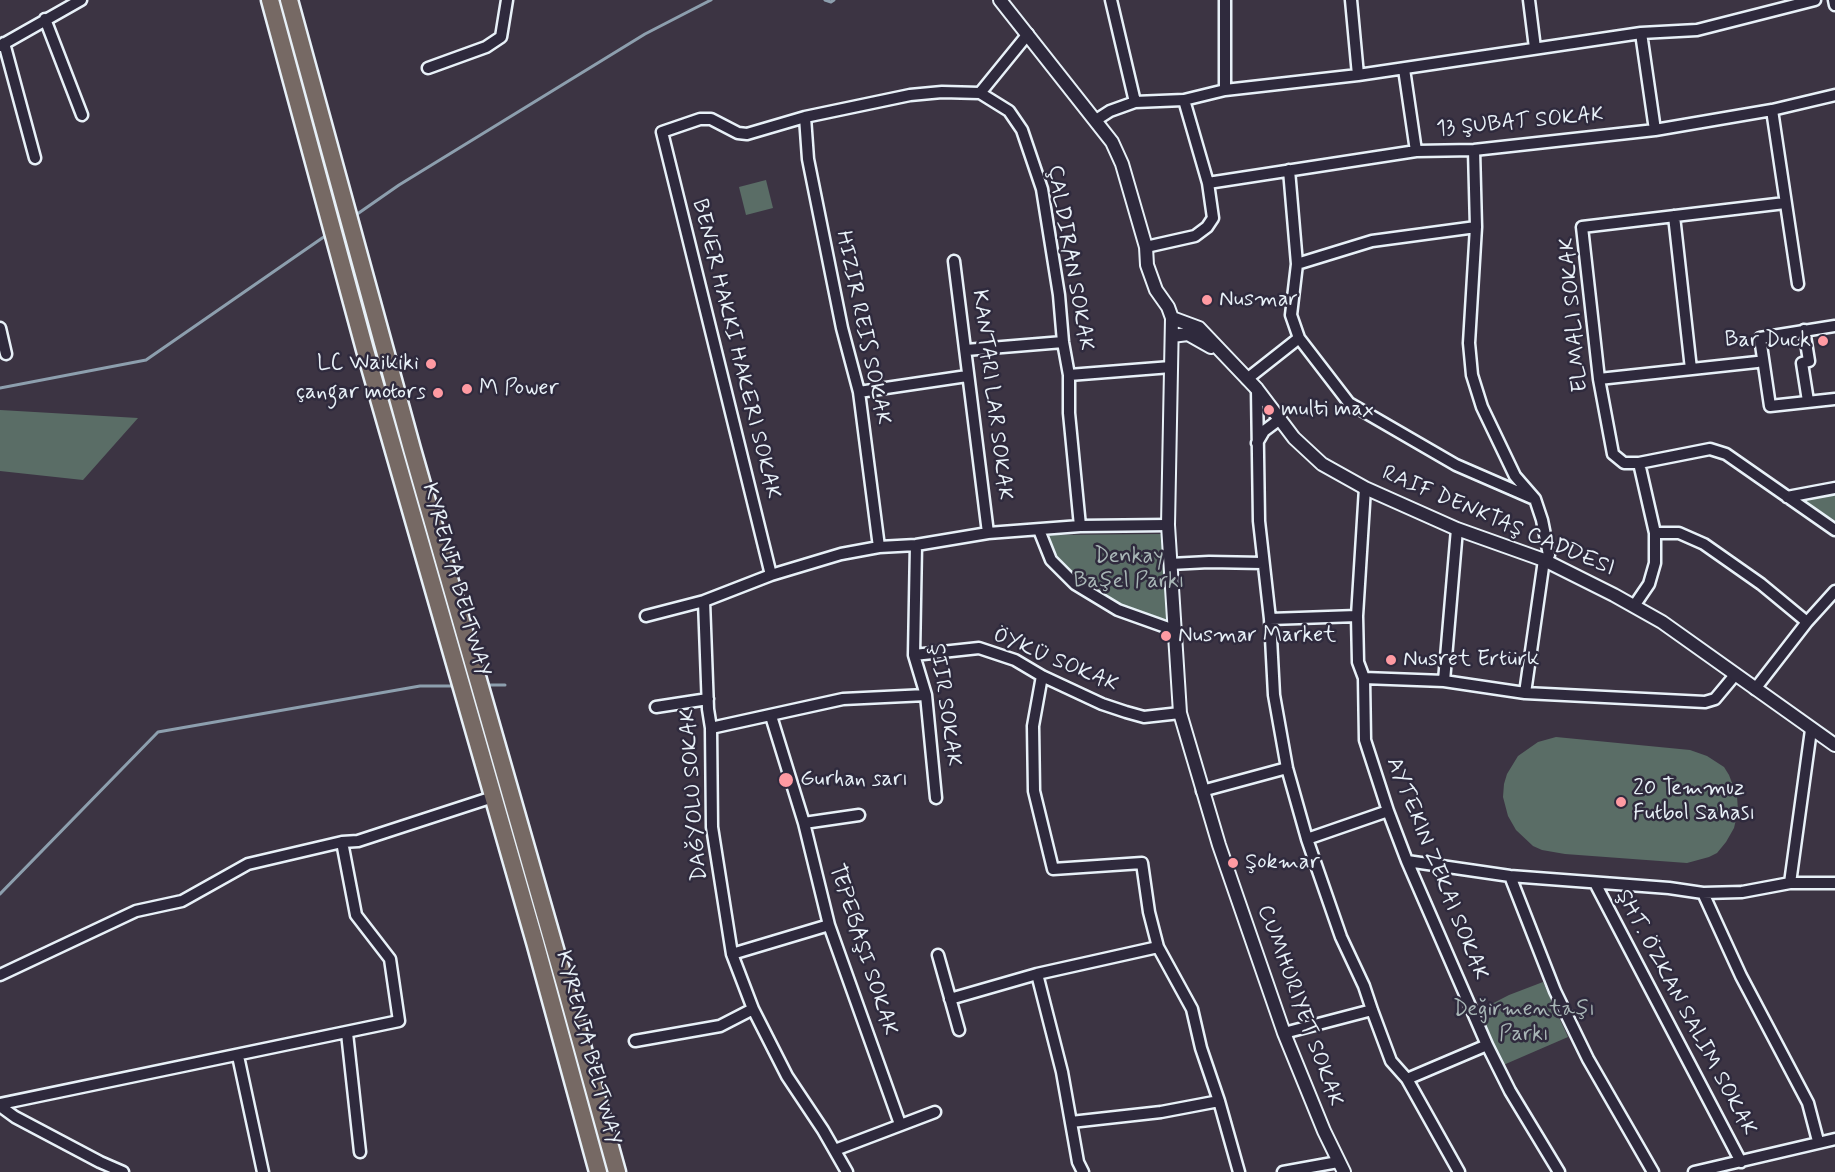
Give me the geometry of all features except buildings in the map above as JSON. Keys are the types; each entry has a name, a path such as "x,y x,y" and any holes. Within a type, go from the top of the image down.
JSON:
{"highway":[{"name":"KYRENIA BELTWAY","path":"270,0 598,1172"},
{"name":"KYRENIA BELTWAY","path":"289,0 412,449 617,1172"}],"street":[{"path":"34,158 2,45 81,0"},
{"path":"428,68 486,47 501,37 507,0"},
{"path":"1000,0 1112,142 1122,164 1146,247 1147,265 1156,290 1168,307 1172,318"},
{"path":"1111,0 1135,102"},
{"path":"1225,0 1225,90"},
{"path":"1351,0 1358,75"},
{"path":"1529,0 1535,48"},
{"path":"1096,120 1110,111 1135,102 1184,100 1225,90 1404,69 1641,33 1697,30 1770,5 1815,0"},
{"path":"1834,0 1835,5"},
{"path":"45,19 82,115"},
{"path":"1641,33 1655,130"},
{"path":"980,93 1028,34"},
{"path":"1404,69 1416,151"},
{"path":"771,575 662,132 700,119 711,119 738,133 747,134 805,117 910,95 942,92 980,93 1009,111 1022,130 1042,189 1069,375 1069,413 1080,526"},
{"name":"13 ŞUBAT SOKAK","path":"1208,183 1416,151 1474,150 1655,130 1772,110 1835,95"},
{"path":"1146,247 1195,236 1207,227 1213,218 1208,183 1184,100"},
{"path":"1772,110 1798,284"},
{"path":"805,117 808,159 842,328 859,392 879,548"},
{"path":"1474,150 1476,226 1469,325 1469,359 1472,375 1482,407 1515,476 1535,499 1548,544 1549,555 1544,560 1525,693"},
{"path":"1289,170 1297,264 1291,315 1299,338 1349,403 1456,465 1535,499"},
{"path":"1785,203 1582,227 1599,379 1613,454 1624,462 1639,463 1710,449 1726,454 1835,530"},
{"path":"1674,216 1690,369"},
{"path":"1297,264 1372,241 1476,226"},
{"path":"954,261 988,533"},
{"name":"CUMHURIYET SOKAK","path":"1172,318 1168,525 1180,713 1202,791 1284,1033 1341,1167"},
{"name":"RAIF DENKTAŞ CADDESI","path":"1172,318 1199,328 1257,389 1294,438 1322,464 1365,488 1457,529 1544,560 1634,606 1662,622 1835,745"},
{"path":"1835,326 1760,338 1770,406 1835,399"},
{"path":"0,328 6,354"},
{"path":"1804,330 1809,362 1802,363 1808,401"},
{"name":"RAIF DENKTAŞ CADDESI","path":"1172,336 1188,334 1225,355"},
{"path":"1247,378 1299,338"},
{"path":"966,350 1063,342"},
{"path":"1599,379 1756,362"},
{"path":"1069,375 1171,368"},
{"path":"859,392 968,376"},
{"path":"1257,389 1259,521 1270,619 1274,695 1287,768 1307,839 1341,937 1364,986 1391,1060 1407,1078 1459,1172"},
{"path":"1257,443 1264,431 1280,418"},
{"path":"1634,606 1650,584 1655,563 1655,533 1639,463"},
{"name":"AYTEKIN ZEKAI SOKAK","path":"1365,488 1357,616 1358,662 1364,678 1365,740 1388,812 1407,861 1487,1045 1510,1091 1559,1172"},
{"path":"1787,497 1835,488"},
{"path":"646,616 704,601 771,575 841,554 988,533 1080,526 1168,525"},
{"path":"1444,681 1457,529"},
{"path":"1039,530 1051,560 1075,584 1118,610 1174,630"},
{"path":"1655,533 1679,533 1704,543 1761,584 1807,622"},
{"name":"ŞIIR SOKAK","path":"916,545 914,655 926,695 936,798"},
{"path":"1170,564 1263,563"},
{"path":"1755,689 1807,622 1835,591"},
{"name":"DAĞYOLU SOKAK","path":"704,601 711,728 712,827 732,954 753,1009 787,1076 847,1172"},
{"path":"1270,619 1357,616"},
{"name":"ÖYKÜ SOKAK","path":"914,655 979,648 1015,660 1042,676 1102,704 1126,712 1144,717 1180,713"},
{"path":"1364,678 1444,681 1525,693 1705,702 1715,699 1735,675"},
{"path":"1042,676 1033,726 1034,791 1053,869 1142,863 1149,912 1158,947 1192,1009 1201,1048 1220,1101 1239,1172"},
{"path":"711,728 843,699 926,695"},
{"path":"656,707 708,699"},
{"path":"771,716 804,823 829,926 900,1124"},
{"path":"1790,883 1811,730"},
{"path":"1202,791 1287,768"},
{"path":"0,975 136,911 182,901 248,864 342,842 358,841 493,798"},
{"path":"1307,839 1388,812"},
{"path":"804,823 859,815"},
{"path":"0,1105 399,1021 390,959 356,915 342,842"},
{"path":"1407,861 1510,876 1703,893 1742,891 1790,883 1835,883"},
{"path":"1510,876 1555,991 1588,1059 1653,1172"},
{"name":"ŞHT. ÖZKAN SALIM SOKAK","path":"1595,883 1741,1162"},
{"path":"1703,893 1741,976 1808,1103 1818,1141"},
{"path":"732,954 829,926"},
{"path":"950,999 1037,974 1158,947"},
{"path":"938,955 959,1029"},
{"path":"1037,974 1062,1072 1078,1162 1083,1172"},
{"path":"636,1041 720,1026 753,1009"},
{"path":"1284,1033 1372,1010"},
{"path":"347,1033 360,1152"},
{"path":"1407,1078 1487,1045"},
{"path":"238,1056 263,1172"},
{"path":"1071,1122 1161,1112 1220,1101"},
{"path":"0,1105 15,1117 123,1172"},
{"path":"835,1150 934,1113"},
{"path":"1694,1172 1835,1138"},
{"path":"1283,1172 1341,1167"}],"green space":[{"path":"766,180 773,208 746,215 739,187"},
{"path":"0,410 138,418 83,480 0,471"},
{"path":"1835,495 1835,522 1801,500"},
{"name":"Denkay Başel Parkı","path":"1163,534 1168,623 1125,608 1079,583 1057,561 1048,535"},
{"name":"20 Temmuz Futbol Sahası","path":"1556,737 1690,750 1707,756 1724,767 1737,796 1738,811 1734,828 1717,853 1687,863 1565,854 1533,846 1516,830 1508,816 1503,797 1504,784 1518,756 1538,742"},
{"name":"Değirmentaşı Parkı","path":"1543,982 1568,1037 1501,1066 1476,1012 1509,995"}],"waterway":[{"path":"353,217 399,185 645,34 711,0"},
{"path":"825,0 831,2 834,0"},
{"path":"0,388 146,360 328,234"},
{"path":"484,685 505,685"},
{"path":"0,894 158,732 420,686 457,686"}],"place":[{"name":"Nusmar","path":"1207,300"},
{"name":"Bar Duck","path":"1823,341"},
{"name":"LC Waikiki","path":"431,364"},
{"name":"M Power","path":"467,389"},
{"name":"çangar motors","path":"438,393"},
{"name":"multi max","path":"1269,410"},
{"name":"Nusmar Market","path":"1166,636"},
{"name":"Nusret Ertürk","path":"1391,660"},
{"name":"Gurhan sarı","path":"786,780"},
{"name":"20 Temmuz Futbol Sahası","path":"1621,802"},
{"name":"Şokmar","path":"1233,863"}]}
